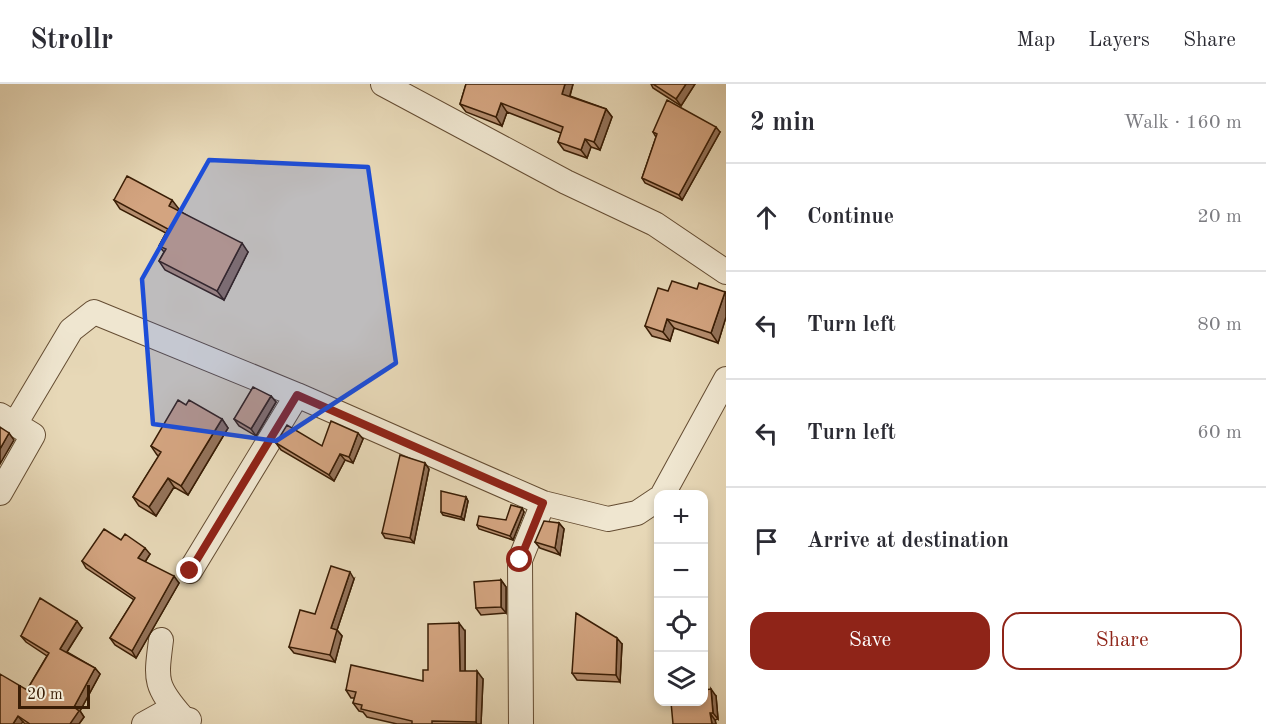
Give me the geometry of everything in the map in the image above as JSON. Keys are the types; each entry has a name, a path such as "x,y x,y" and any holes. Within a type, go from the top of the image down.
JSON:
{"street":[{"path":"383,84 566,182 655,224 726,272"},
{"path":"0,493 33,435 8,419 71,330 93,312 297,395 543,503 608,519 637,513 654,502"},
{"path":"666,490 726,379"},
{"path":"190,571 297,395"},
{"path":"521,724 520,560 543,503"},
{"path":"161,640 156,678 166,699 189,720"},
{"path":"144,724 162,714 189,720"}],"highlighted area":[{"path":"209,160 368,167 396,363 276,441 153,424 142,279"}],"building":[{"path":"466,84 565,84 562,94 606,109 594,142 585,139 581,150 558,142 563,127 501,103 496,117 460,104"},
{"path":"653,84 686,84 676,99"},
{"path":"667,100 716,127 679,195 642,178 657,134 653,132"},
{"path":"127,176 172,200 169,206 242,243 217,291 159,261 166,249 159,246 168,229 114,200"},
{"path":"672,281 697,289 699,283 725,292 711,333 667,319 663,332 645,326 658,288 668,291"},
{"path":"253,387 271,396 251,429 234,419"},
{"path":"178,400 186,405 189,400 222,419 181,486 168,478 149,507 133,497 161,452 151,446"},
{"path":"331,421 358,433 349,457 340,454 329,475 276,443 287,425 322,446"},
{"path":"0,427 9,433 0,449"},
{"path":"400,455 425,463 410,538 382,533"},
{"path":"441,491 466,497 461,517 441,512"},
{"path":"511,505 522,508 510,536 477,525 479,516 506,520"},
{"path":"544,521 559,523 555,548 535,542"},
{"path":"104,529 121,540 125,534 145,548 138,558 174,576 132,651 110,638 135,598 82,561"},
{"path":"331,566 350,572 331,628 337,630 330,655 289,647 300,610 315,614"},
{"path":"501,580 501,607 476,608 474,582"},
{"path":"40,598 77,621 60,649 95,668 74,707 79,711 70,724 30,724 18,716 13,724 0,724 0,674 27,690 49,653 21,636"},
{"path":"576,613 617,638 616,675 572,673"},
{"path":"459,623 460,671 477,671 476,722 432,721 432,724 412,724 412,721 361,709 362,705 353,703 356,692 346,690 351,665 423,681 423,670 428,670 428,624"},
{"path":"708,689 711,689 712,724 673,724 671,706 708,706"}],"route":[{"path":"190,571 297,395 543,503 520,560"}]}
